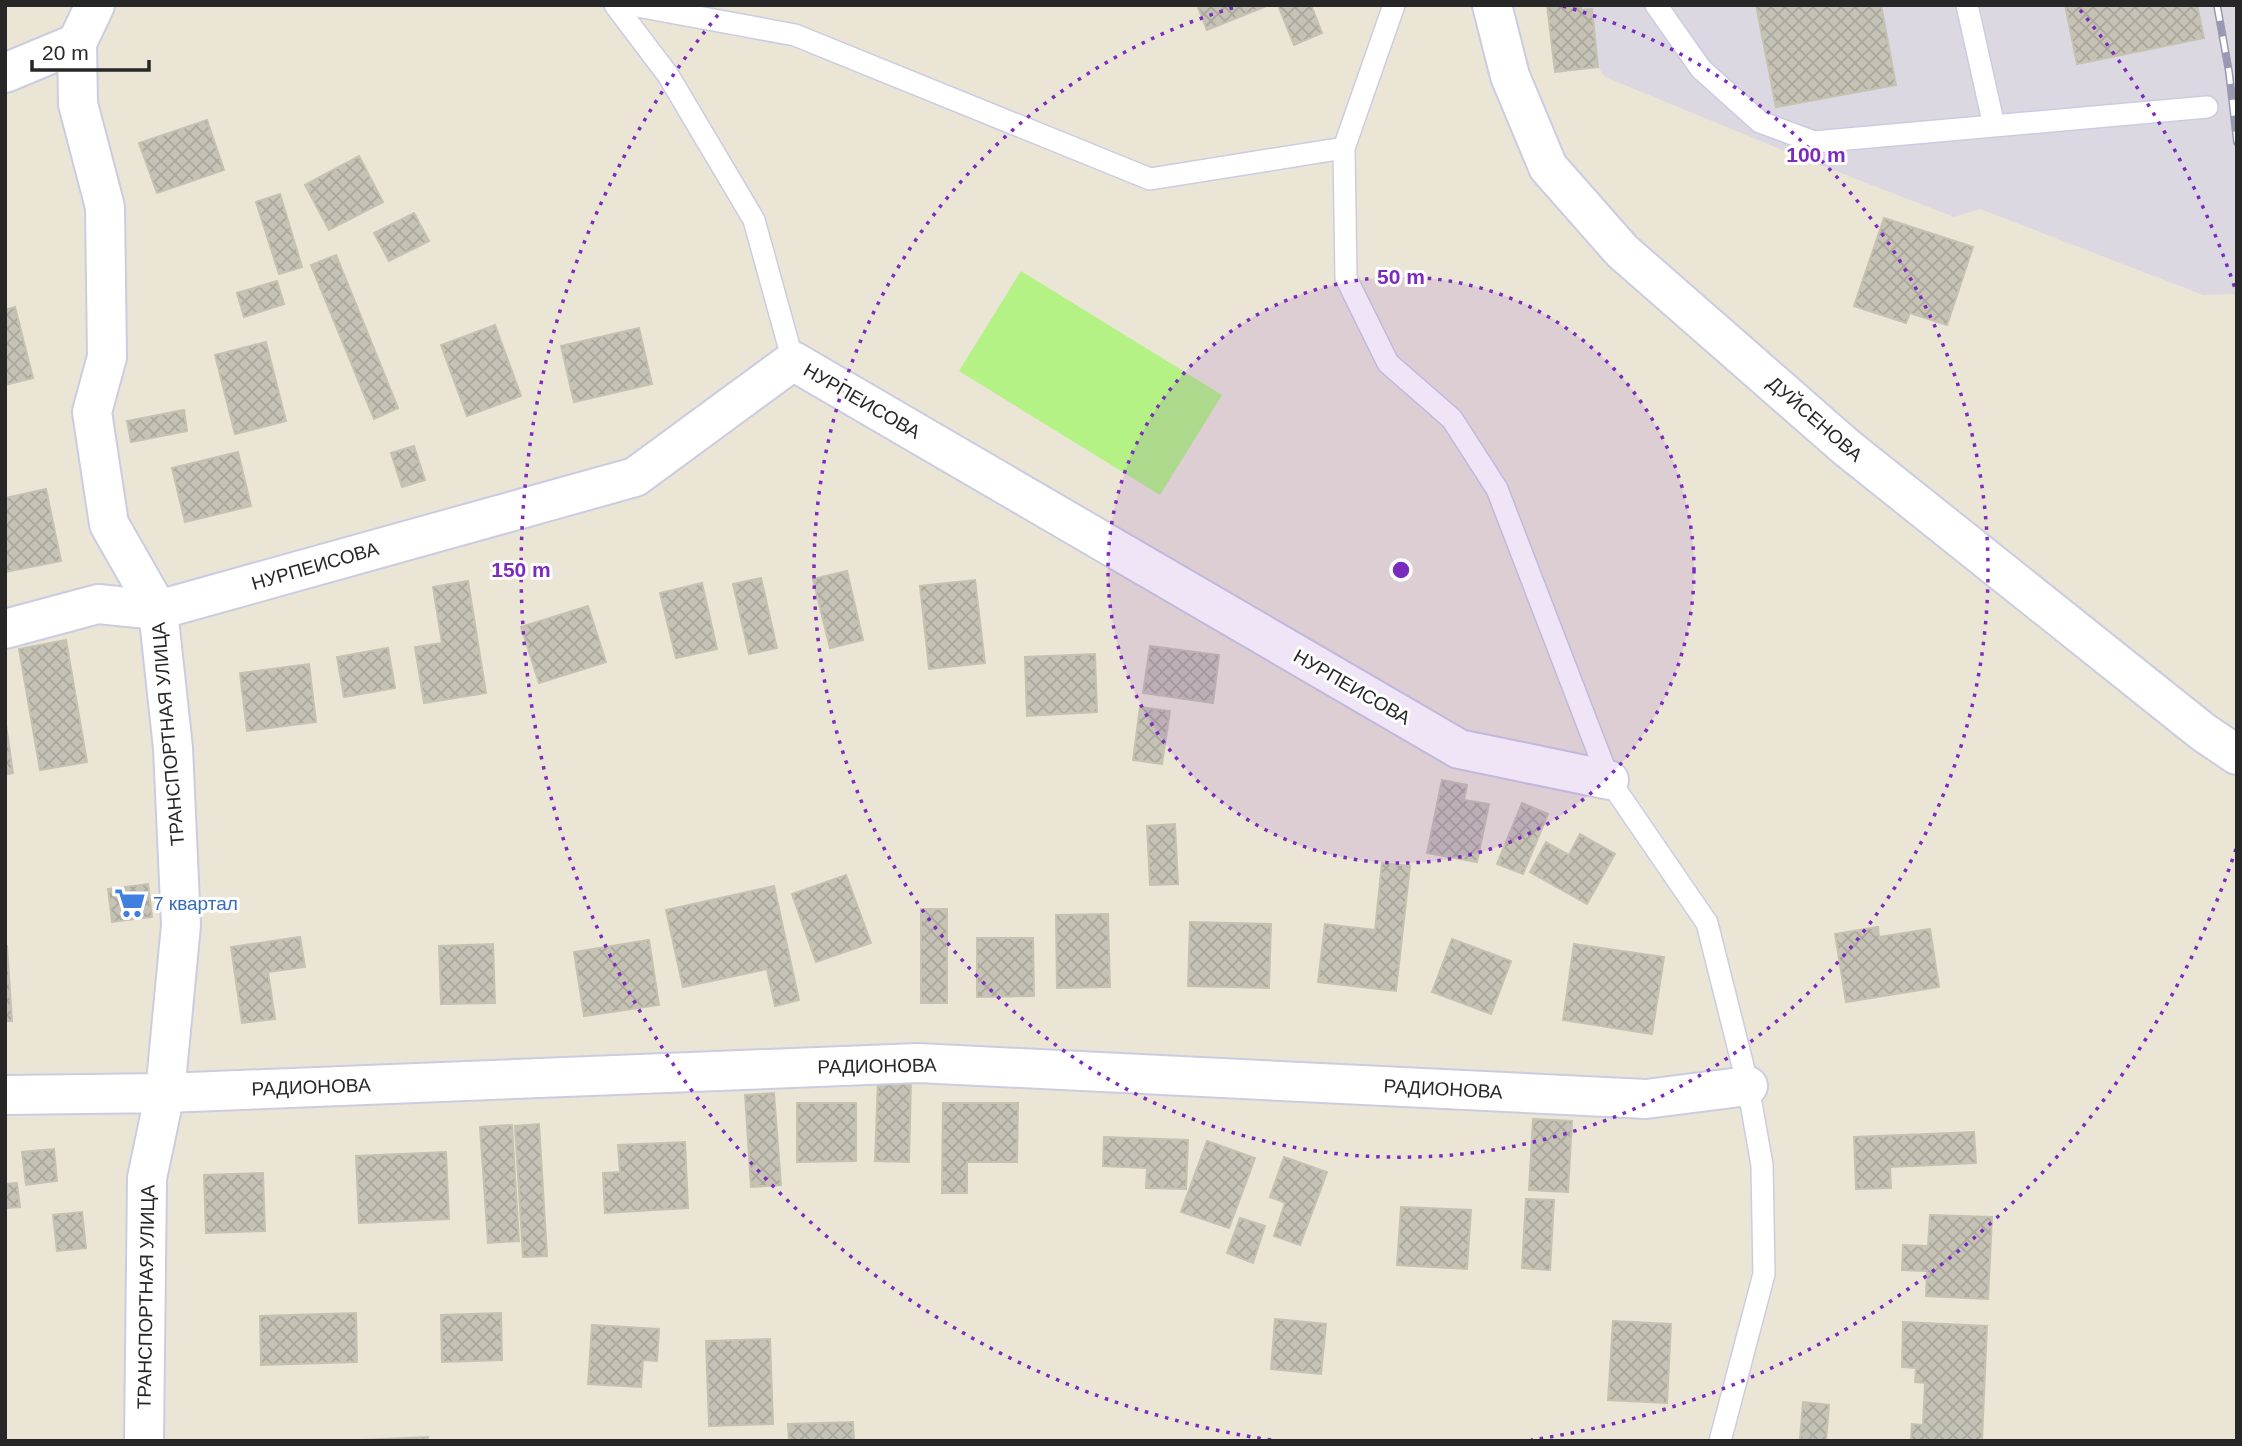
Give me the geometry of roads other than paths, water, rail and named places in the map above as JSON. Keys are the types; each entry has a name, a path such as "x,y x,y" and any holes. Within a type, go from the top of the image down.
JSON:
{"street":[{"name":"ТРАНСПОРТНАЯ УЛИЦА","path":"95,5 77,43 78,104 105,207 107,357 92,412 109,524 158,610 173,748 181,925 165,1093 147,1178 144,1441"},
{"name":"ДУЙСЕНОВА","path":"1492,5 1510,76 1548,167 1622,251 1846,447 2203,732 2237,755"},
{"path":"5,73 77,43"},
{"name":"НУРПЕИСОВА","path":"5,629 98,604 158,610 635,477 793,361 1459,749 1609,780"},
{"name":"РАДИОНОВА","path":"5,1095 165,1093 918,1063 1646,1100 1748,1086"}],"lane":[{"path":"615,5 668,75 754,220 793,361"},
{"path":"632,5 795,35 1150,178 1344,148"},
{"path":"1394,5 1344,148 1346,278 1388,363 1452,419 1497,489 1609,780 1707,923 1748,1086 1762,1165 1764,1274 1720,1441"},
{"path":"1656,5 1701,69 1760,122 1814,142 2207,107"},
{"path":"1967,5 1994,126"}],"railway":[{"path":"2217,5 2229,72 2237,142"}],"place":[{"name":"7 квартал","path":"130,903"}]}
